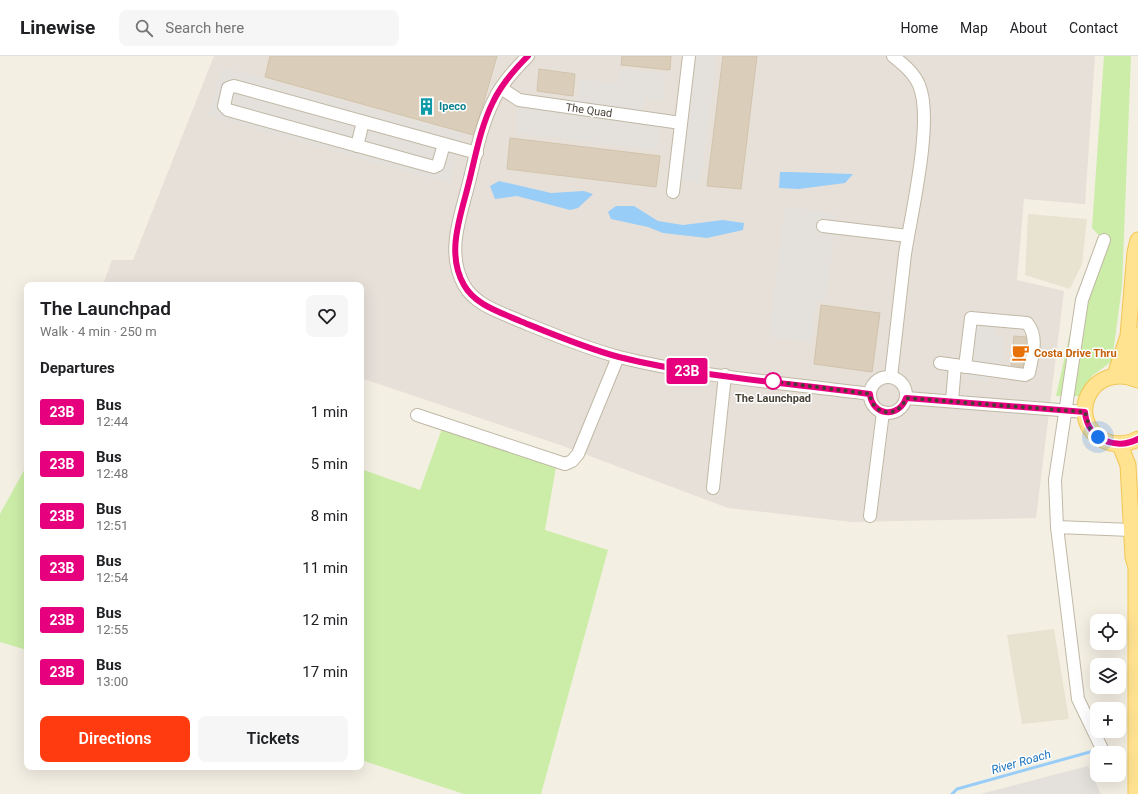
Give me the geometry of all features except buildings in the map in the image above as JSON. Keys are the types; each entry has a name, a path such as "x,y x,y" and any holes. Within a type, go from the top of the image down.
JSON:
{"main road":[{"path":"1115,375 1128,336 1135,252 1138,240"},
{"path":"1138,326 1133,351 1135,379 1115,375 1104,378 1095,385 1088,395 1085,412 1090,429 1098,437 1108,443 1120,445 1131,443 1138,439"},
{"path":"1120,445 1128,465 1133,557 1137,564 1136,794"}],"street":[{"path":"528,56 501,88 493,101 477,153 457,231 454,249 457,269 464,286 478,300 489,308 544,331 618,356 690,371 870,394"},
{"path":"673,192 689,56"},
{"path":"891,377 908,236 924,130 923,106 919,86 912,73 893,56"},
{"path":"444,144 438,164 434,167 228,110 224,106 227,91 228,88 234,86 477,153"},
{"name":"The Quad","path":"501,88 519,100 681,123"},
{"path":"357,146 363,122"},
{"path":"823,226 908,236"},
{"path":"1101,746 1078,699 1057,527 1055,480 1082,300 1104,240"},
{"path":"940,363 960,366 988,369 1025,375 1029,373 1034,337 1033,330 1027,323 971,318 960,366 952,401"},
{"path":"417,415 565,464 572,461 578,454 618,356"},
{"path":"713,488 725,376"},
{"path":"891,377 904,386 906,398 904,403 895,412 883,412 873,406 870,394 871,388 879,380 891,377"},
{"path":"906,398 1085,412"},
{"path":"870,516 883,412"},
{"path":"1057,527 1131,530"}],"shaded area":[{"path":"214,56 1095,56 1085,204 1024,199 1017,280 1064,291 1036,518 852,522 728,508 563,446 364,379 364,282 104,282 112,260 133,260"},
{"path":"693,56 716,56 701,182 678,180"},
{"path":"222,67 463,134 449,183 209,116"},
{"path":"620,69 666,74 663,101 644,99 642,112 577,104 579,79 618,84"},
{"path":"519,107 660,123 657,150 516,133"},
{"path":"785,207 837,214 826,301 816,300 811,342 769,337"},
{"path":"1028,214 1087,219 1082,264 1070,289 1025,275"},
{"path":"973,322 996,325 995,337 1004,338 1001,364 990,363 988,381 965,378"},
{"path":"1054,629 1069,719 1022,724 1007,635"},
{"path":"1088,766 1090,770 1090,782 1095,782 1101,794 980,794"}],"green space":[{"path":"1104,56 1131,56 1122,286 1112,361 1092,376 1082,396 1056,396 1076,306 1108,245 1092,228"},
{"path":"443,426 556,467 545,530 608,550 541,794 464,794 364,761 364,470 420,490"},
{"path":"24,470 24,649 0,642 0,514"}],"water":[{"path":"780,172 853,174 845,183 799,189 779,188"},
{"path":"499,181 551,193 584,191 593,194 578,208 570,210 517,196 495,199 490,186"},
{"path":"616,206 634,206 658,221 683,225 723,220 744,223 743,230 707,238 663,233 648,227 611,219 608,212"}],"waterway":[{"name":"River Roach","path":"952,794 957,789 1090,752"}],"bus line":[{"name":"23B","path":"528,56 521,62 493,101 480,139 457,231 454,249 457,269 464,286 478,300 489,308 544,331 618,356 690,371 870,394 873,406 883,412 895,412 904,403 906,398 1085,412 1090,429 1098,437 1108,443 1120,445 1131,443 1138,439"}],"place":[{"name":"Ipeco","path":"426,106"},
{"name":"Costa Drive Thru","path":"1021,353"},
{"name":"The Launchpad","path":"773,381"}],"route":[{"path":"773,381 770,381 870,394 873,406 878,410 889,413 895,412 900,408 906,398 1085,412 1090,429 1098,437"}]}
